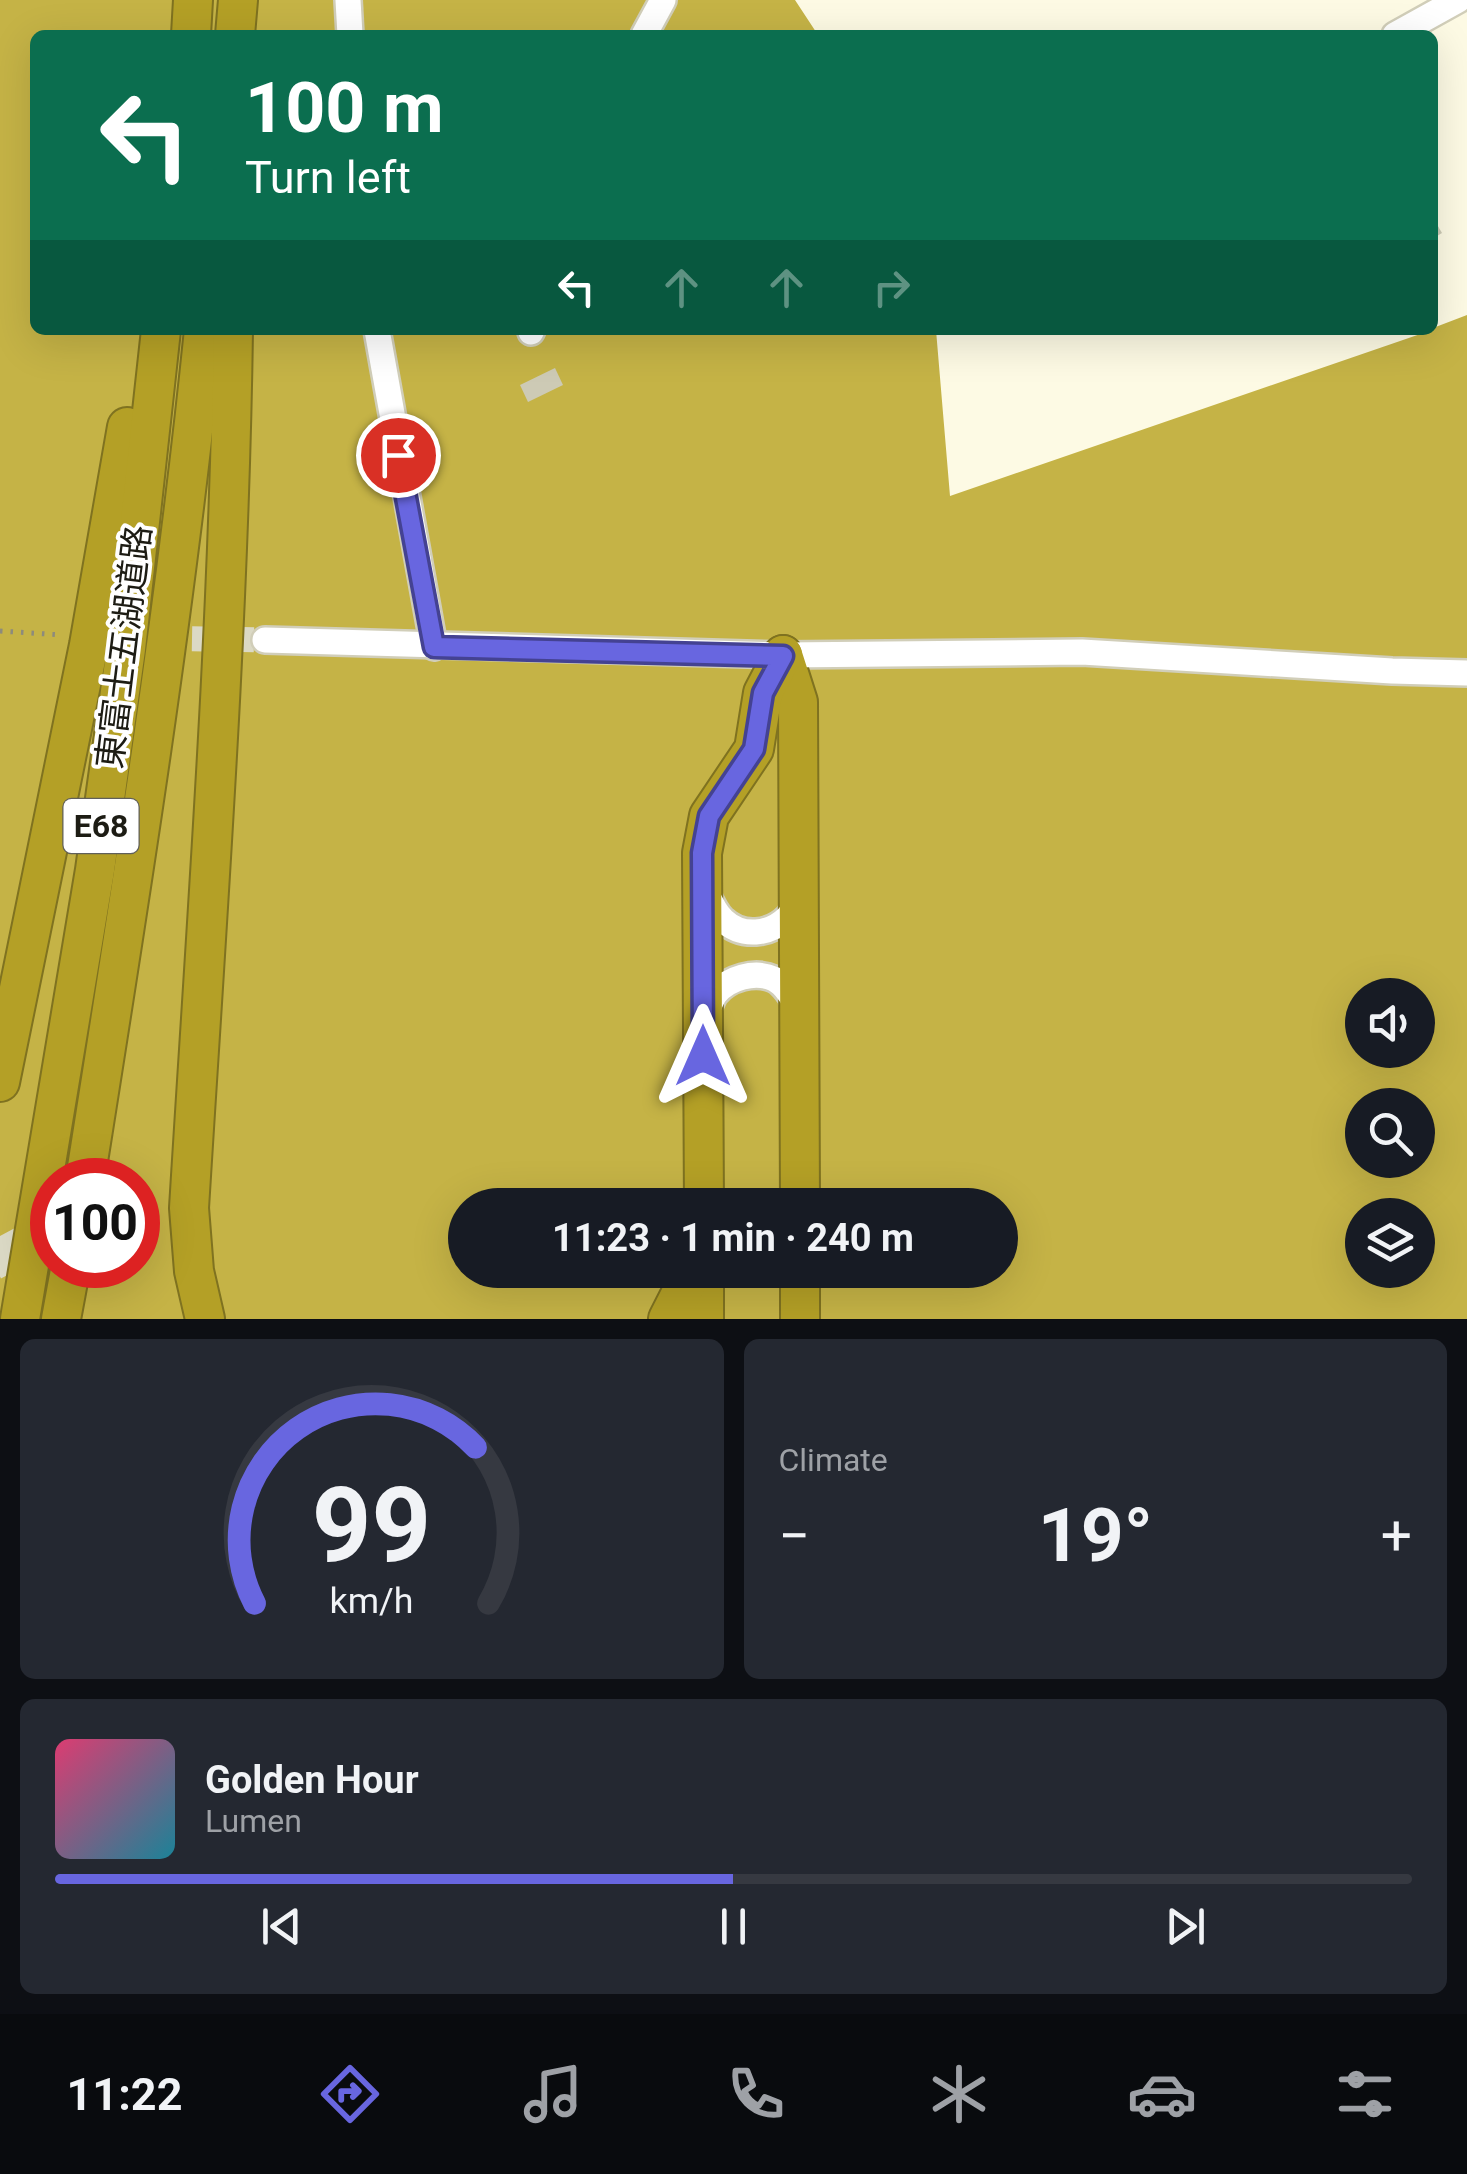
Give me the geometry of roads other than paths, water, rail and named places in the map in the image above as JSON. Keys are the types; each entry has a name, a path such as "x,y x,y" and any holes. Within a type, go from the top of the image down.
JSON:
{"highway":[{"path":"191,30 193,0"},
{"path":"0,1082 89,645 145,335"},
{"name":"東富士五湖道路","path":"20,1319 95,870 126,649 161,335"},
{"name":"東富士五湖道路","path":"88,1158 134,876 188,481 203,335"},
{"path":"205,1319 194,1271 190,1208 228,519 233,335"},
{"path":"704,1188 702,853 709,816 754,749 763,693 783,656"},
{"path":"783,656 798,702 800,1188"},
{"path":"61,1319 67,1288"},
{"path":"668,1319 684,1288"},
{"path":"704,1288 704,1319"},
{"path":"800,1288 800,1317"}],"street":[{"path":"348,0 350,30"},
{"path":"647,30 663,0"},
{"path":"1404,30 1458,0"},
{"path":"377,335 434,647"},
{"path":"265,640 783,656 1082,652 1467,673"},
{"path":"702,884 723,920 742,932 759,933 777,925 790,915 800,896"},
{"path":"703,1021 715,994 734,980 754,975 775,980 790,994 798,1010"}],"tunnel":[{"path":"155,638 265,640"},
{"path":"0,1236 36,1304"}]}
